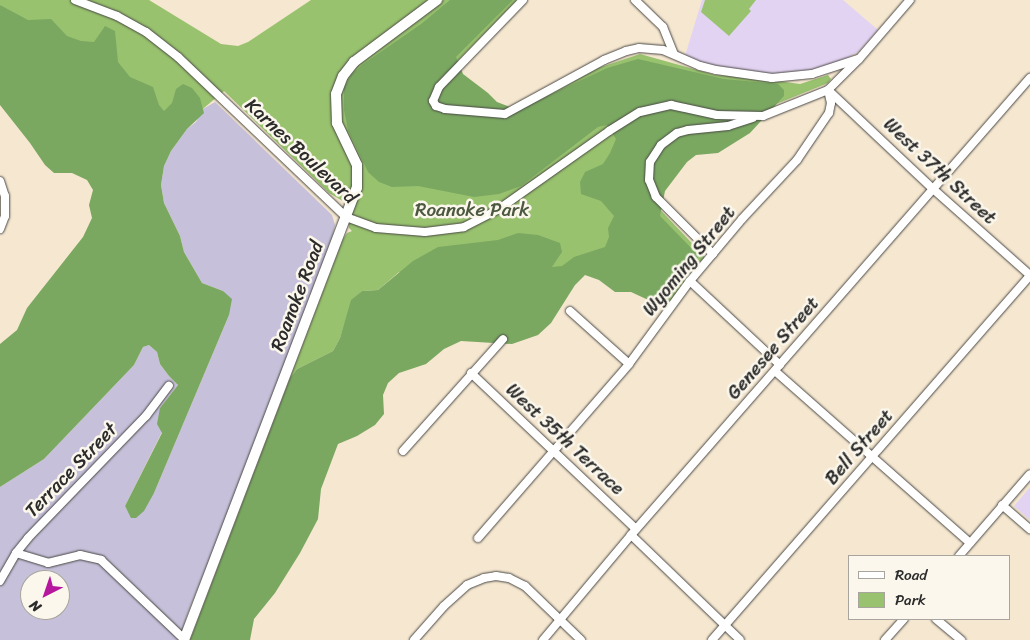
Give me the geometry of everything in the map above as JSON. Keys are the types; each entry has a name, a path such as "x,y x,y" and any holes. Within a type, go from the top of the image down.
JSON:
{"street":[{"name":"Karnes Boulevard","path":"75,0 117,16 146,32 178,57 346,217 376,228 415,231 464,227 499,209 609,131 640,112 670,106 717,114 763,116 828,90"},
{"name":"Roanoke Road","path":"184,640 357,188 357,165 335,114 336,94 343,76 354,62 437,0"},
{"path":"523,0 449,76 435,94 433,101 436,106 445,109 505,114 626,51 651,47 716,70 772,78 812,74 859,59"},
{"path":"635,0 663,27 674,54"},
{"path":"828,90 859,59 910,0"},
{"name":"Genesee Street","path":"543,640 634,532 1030,78"},
{"name":"West 37th Street","path":"828,90 933,189 1030,276"},
{"name":"Wyoming Street","path":"478,538 630,364 690,281 742,219 797,160 829,114 831,103 828,90"},
{"path":"713,254 656,197 649,180 650,162 661,145 668,139 688,130 728,126 763,116"},
{"path":"0,181 5,196 5,216 0,229"},
{"name":"Bell Street","path":"712,640 1030,276"},
{"path":"690,281 777,368 970,543"},
{"path":"570,311 630,364"},
{"path":"403,451 502,339"},
{"name":"West 35th Terrace","path":"471,373 554,451 740,640"},
{"name":"Terrace Street","path":"0,581 16,552 146,416 170,386"},
{"path":"960,555 1030,474"},
{"path":"1002,505 1030,529"},
{"path":"16,552 48,563 80,555 101,560 184,640"},
{"path":"414,640 444,606 467,585 484,578 496,576 509,578 525,586 581,640"},
{"path":"885,640 903,620"},
{"path":"937,620 961,640"}],"shaded area":[{"path":"702,0 843,0 878,30 858,52 840,63 810,73 774,75 737,71 708,65 685,56"},
{"path":"215,102 332,215 335,225 333,235 235,496 179,640 0,640 0,487 44,459 134,365 143,347 149,345 157,352 160,364 178,385 160,408 162,432 125,506 131,517 154,493 229,315 223,291 202,283 184,252 180,236 164,203 161,185 164,166 171,151 187,129 196,122 203,109"},
{"path":"1030,487 1030,520 1014,506"}],"green space":[{"name":"Roanoke Park","path":"0,0 149,0 221,44 238,46 248,42 311,0 517,0 439,80 511,116 598,68 640,54 715,75 750,77 800,84 828,75 831,79 828,83 719,127 650,199 705,257 690,273 668,307 606,263 452,319 399,272 378,290 362,291 352,300 340,338 333,351 297,369 290,378 343,239 347,233 352,231 349,228 346,203 329,193 224,91 146,157 0,33"},
{"path":"450,0 513,0 456,57 463,74 497,102 518,110 607,68 638,59 724,79 778,84 784,90 784,96 750,133 718,153 696,155 687,162 665,191 660,216 699,256 668,300 657,304 631,292 615,292 599,280 585,275 575,285 551,323 538,335 512,344 461,341 444,349 426,364 399,373 388,383 383,395 384,414 375,425 357,436 338,444 321,489 318,519 300,553 275,593 254,619 250,640 190,640 290,378 297,369 333,351 340,338 351,300 362,291 378,290 413,261 438,247 498,240 518,233 538,235 560,243 562,252 552,267 562,266 574,257 605,247 609,237 608,228 614,216 601,201 581,194 580,182 585,172 603,164 610,153 616,139 607,125 598,127 521,186 499,194 474,197 418,186 392,187 379,182 368,172 348,130 344,110 344,88 351,75 362,65 421,24"},
{"path":"705,0 756,0 749,9 751,11 729,36 701,12"},
{"path":"0,5 28,20 51,19 67,36 81,41 94,42 105,26 115,31 118,62 130,77 153,87 159,105 164,111 172,103 176,89 183,84 192,88 200,98 204,113 187,129 171,151 164,166 161,185 164,203 180,236 184,252 202,283 223,291 232,299 229,315 154,493 144,511 136,518 131,518 125,506 162,433 157,424 160,408 178,385 160,364 157,352 149,345 143,347 134,365 44,459 0,487 0,344 17,330 27,308 83,237 92,218 89,205 93,190 87,180 72,173 54,173 45,165 0,105"}]}
